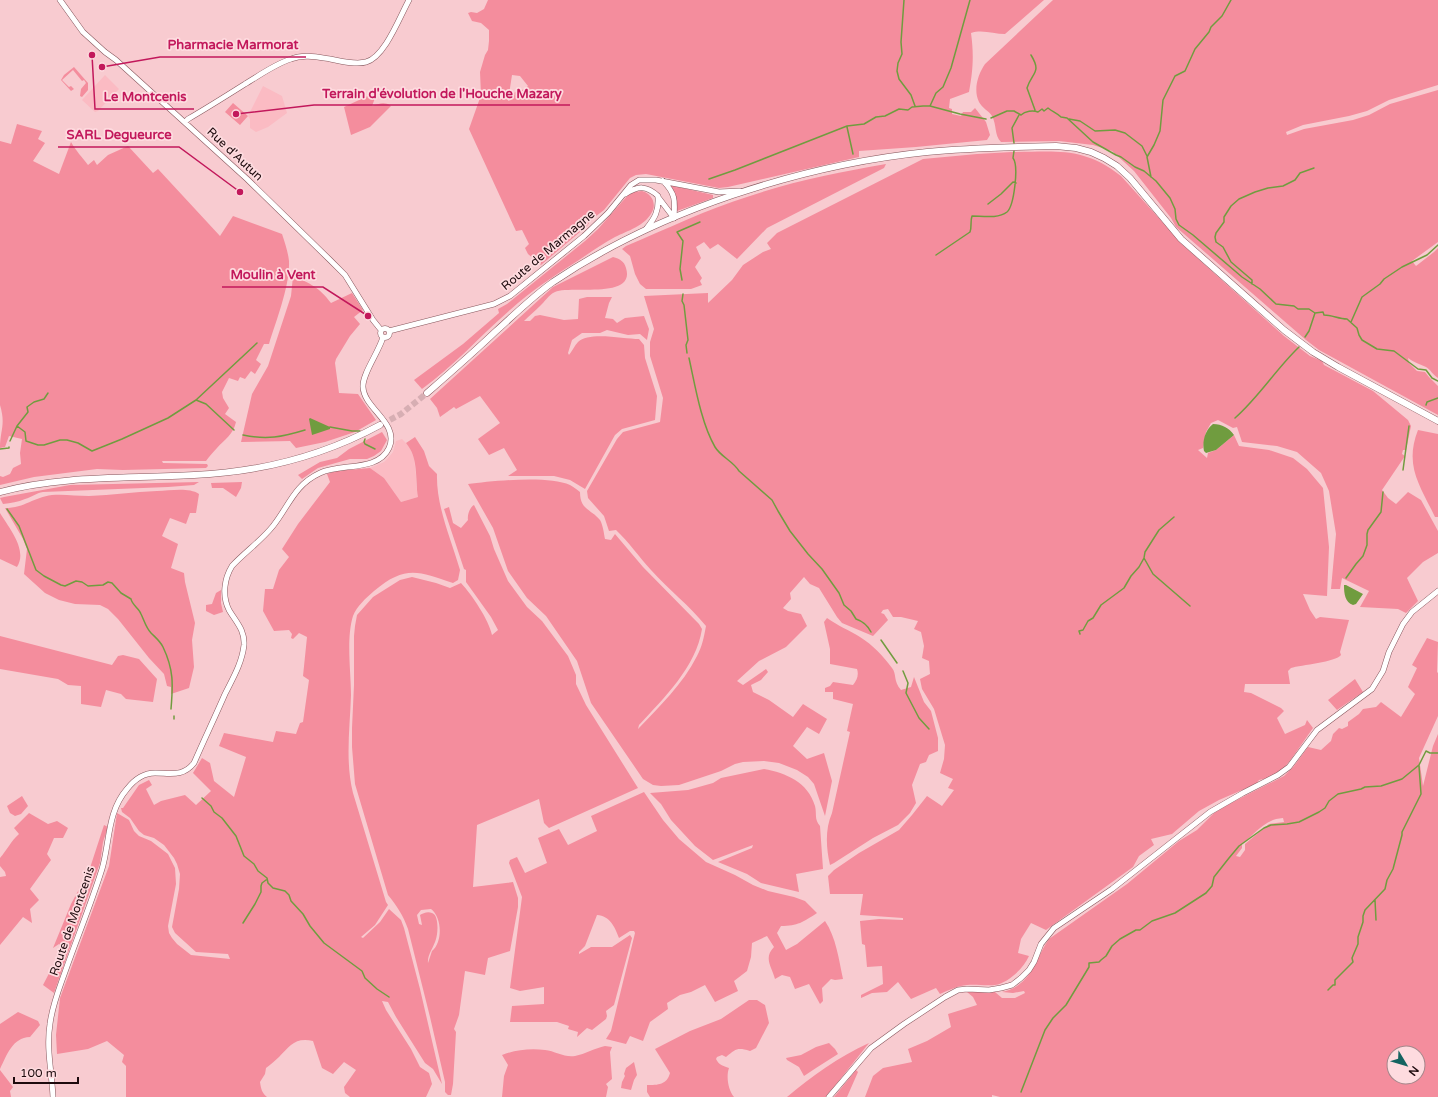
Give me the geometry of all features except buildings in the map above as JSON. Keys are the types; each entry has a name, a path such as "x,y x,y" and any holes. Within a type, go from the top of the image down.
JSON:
{"main road":[{"path":"185,122 256,77 290,59 310,56 357,63 372,60 383,47 409,0"},
{"name":"Rue d'Autun","path":"62,2 83,32 247,179 345,275 373,320 381,330"},
{"path":"427,393 524,306 552,283 613,246 646,229 674,218 747,191 803,175 854,163 927,152 1056,146 1076,148 1091,152 1117,166 1130,178 1182,239 1299,342 1338,367 1438,421"},
{"name":"Route de Marmagne","path":"389,331 482,308 505,299 525,285 584,236 608,213 631,185 639,180 648,179 662,181 720,192 747,191"},
{"path":"662,181 672,192 674,197 674,218"},
{"name":"Route de Marmagne","path":"620,198 634,189 639,188 650,190 658,196"},
{"path":"658,196 674,218"},
{"path":"646,229 658,211 658,196"},
{"path":"386,328 389,331 388,336 383,337 380,334 381,330 386,328"},
{"name":"Route de Montcenis","path":"53,1097 48,1040 52,1010 102,869 112,817 118,803 127,789 138,779 146,775 157,773 182,773 194,763 240,661 244,645 242,629 229,609 225,592 226,578 232,566 273,526 292,497 310,478 322,472 336,468 362,465 373,462 383,456 389,448 390,434 387,426 367,399 363,386 367,372 378,353 383,337"},
{"path":"0,492 39,483 64,480 193,475 257,469 280,464 327,449 380,425"},
{"path":"829,1097 871,1048 945,996 958,990 989,990 1012,985 1029,970 1046,936 1112,889 1210,812 1222,804 1278,775 1289,767 1317,730 1372,688 1383,671 1389,652 1403,624 1412,612 1438,591"}],"shaded area":[{"path":"488,0 1044,0 1005,34 984,32 971,33 973,62 969,92 950,99 949,108 952,109 952,114 961,116 963,112 971,112 975,108 986,122 990,135 987,140 859,151 859,157 719,188 646,174 636,175 630,178 604,210 541,265 528,254 525,248 529,244 522,230 516,231 469,129 481,95 480,72 488,50 489,30 481,23 472,21 468,13 477,13 484,9","holes":["512,75 520,76 528,86 525,89 515,92 511,100 508,101"]},
{"path":"1053,0 1438,0 1438,85 1389,100 1367,111 1303,125 1286,132 1287,135 1304,129 1353,120 1369,115 1390,104 1438,90 1438,242 1412,261 1416,266 1438,248 1438,378 1427,368 1408,358 1409,363 1417,371 1425,372 1438,386 1438,415 1319,350 1306,340 1176,227 1171,218 1134,171 1112,151 1093,145 1059,141 1001,142 997,136 995,123 992,116 980,104 977,97 976,87 978,77 985,64"},
{"path":"74,67 88,83 88,90 82,97 80,96 81,89 86,83 84,80 82,81 73,70 62,80 69,87 71,86 74,89 71,91 61,80 64,75"},
{"path":"105,75 119,89 98,111 95,112 82,100"},
{"path":"263,86 282,96 287,113 268,127 256,132 250,128 250,119 248,116"},
{"path":"372,94 375,95 375,98 372,106 384,103 391,106 370,127 351,135 344,107"},
{"path":"233,103 248,116 240,125 225,112"},
{"path":"17,124 42,131 38,139 45,143 33,161 59,174 71,142 88,165 94,160 97,165 108,155 128,146 153,173 158,169 220,236 233,216 282,234 289,258 289,271 282,303 269,344 264,344 256,360 261,364 255,374 251,371 245,379 240,377 238,381 229,378 222,392 223,398 229,408 225,414 236,422 233,430 206,461 162,461 163,463 207,464 208,466 206,468 123,470 97,469 34,477 0,485 0,476 3,477 10,474 13,468 21,464 20,453 22,439 9,436 5,447 0,448 3,418 0,405 0,141 11,144"},
{"path":"1012,152 1069,153 1081,155 1107,166 1121,176 1184,246 1284,336 1310,356 1322,361 1324,365 1373,391 1408,420 1411,426 1406,450 1403,450 1402,454 1405,456 1382,490 1388,498 1396,504 1408,492 1421,500 1438,531 1438,553 1423,562 1407,578 1418,601 1406,613 1398,609 1360,607 1369,591 1342,578 1340,589 1331,589 1336,534 1329,491 1321,473 1297,452 1277,446 1242,442 1237,427 1233,428 1218,420 1211,423 1206,432 1203,448 1198,450 1207,458 1208,453 1216,450 1234,435 1239,446 1269,450 1293,458 1307,469 1323,488 1329,547 1327,596 1303,594 1316,619 1320,617 1349,620 1340,652 1341,655 1332,660 1291,668 1288,671 1290,684 1245,684 1244,692 1251,693 1284,711 1277,718 1285,734 1305,725 1307,720 1313,728 1284,768 1268,778 1259,780 1256,784 1219,800 1199,811 1172,834 1151,839 1154,845 1139,856 1133,867 1046,930 1031,923 1021,939 1018,953 1029,956 1027,961 1010,978 1000,984 963,986 953,988 940,994 936,988 911,999 898,982 887,992 872,993 861,998 861,995 883,984 882,966 867,967 865,945 862,944 860,921 879,919 903,920 903,918 860,915 863,894 830,894 828,876 834,870 859,853 899,830 927,796 942,806 954,790 948,788 953,779 940,773 944,759 945,745 934,709 922,689 920,679 930,674 929,661 922,658 924,646 921,632 914,629 918,621 901,617 893,617 888,609 883,610 881,613 884,614 888,620 873,636 842,623 819,588 810,584 804,577 790,593 791,599 783,608 788,611 801,614 807,626 786,647 759,661 737,681 743,685 766,669 768,672 761,680 751,685 753,692 769,700 793,717 803,704 827,719 819,734 807,727 793,746 807,759 824,753 832,781 825,816 814,784 808,777 797,770 779,763 764,761 743,762 679,785 653,785 643,779 591,703 577,661 546,616 527,598 508,571 493,528 468,484 505,480 535,479 560,482 571,486 580,492 580,498 584,506 600,520 605,539 611,540 615,534 643,567 699,624 702,629 699,643 686,669 668,693 639,725 638,729 670,695 685,676 700,649 706,626 693,611 651,570 616,530 609,531 604,516 588,498 587,491 617,439 623,432 660,422 663,398 650,356 650,342 654,329 644,296 708,293 708,303 732,280 743,265 763,252 771,249 767,243 777,233 923,159"},
{"path":"886,164 884,168 767,228 737,259 718,244 710,249 704,242 696,247 701,258 695,267 702,278 700,281 702,285 691,289 646,289 640,284 635,274 630,256 622,249 734,201 817,177"},
{"path":"670,185 713,195 713,198 677,211 676,197"},
{"path":"642,191 650,196 654,205 652,212 645,221 635,228 606,242 552,277 518,303 445,371 422,389 414,380 463,344 499,313 498,309 507,304 585,241 598,229 628,195 633,192"},
{"path":"613,257 621,261 626,268 626,278 621,284 612,288 563,290 555,292 550,295 524,321 530,321 535,316 540,315 564,320 578,319 579,299 587,297 612,297 605,318 613,319 617,323 625,318 644,316 649,329 647,340 640,334 628,335 607,330 600,333 582,333 572,340 568,353 569,355 578,342 590,337 607,336 639,339 644,345 645,358 657,396 655,420 622,429 615,435 585,489 570,480 554,476 508,476 517,470 504,448 489,455 478,439 500,423 480,396 456,409 454,407 440,417 437,408 430,399 553,287"},
{"path":"293,276 314,286 323,293 331,303 352,293 363,310 354,317 360,324 350,336 335,363 339,393 358,394 376,420 355,432 325,442 296,448 290,441 241,442 252,394 268,366 291,296"},
{"path":"310,418 330,427 330,429 312,435"},
{"path":"1213,424 1225,427 1234,435 1216,450 1206,453 1203,448 1204,440 1208,429"},
{"path":"1418,430 1438,434 1438,517 1435,517 1419,485 1413,465 1414,443"},
{"path":"382,432 387,440 381,451 374,456 367,459 350,459 318,468 302,479 298,475 320,462 337,458 349,449"},
{"path":"415,437 424,451 429,466 437,474 437,486 441,510 460,570 458,580 453,583 421,573 403,574 394,577 368,596 353,616 349,655 351,695 349,769 353,793 388,905 375,925 361,937 363,938 380,922 389,909 401,920 420,989 442,1084 433,1069 425,1063 388,1002 382,1001 420,1067 429,1073 432,1084 426,1097 350,1097 345,1093 344,1087 356,1070 344,1062 333,1074 322,1068 313,1041 302,1040 293,1043 266,1068 265,1074 260,1082 262,1091 267,1097 126,1097 126,1066 122,1062 124,1055 107,1041 88,1049 57,1054 56,1035 60,998 109,866 117,813 129,820 134,831 139,836 151,841 168,854 175,868 176,884 168,926 169,933 172,938 191,955 230,959 228,954 196,952 175,933 172,927 179,889 180,874 177,864 164,845 154,838 144,835 139,831 130,818 122,812 121,808 123,808 139,785 149,780 152,785 146,789 154,805 161,801 185,795 196,805 211,791 193,773 202,758 210,763 214,781 234,797 246,757 219,746 224,733 273,742 276,731 296,734 300,723 303,722 309,680 303,676 307,637 299,633 293,639 291,638 292,634 289,630 274,631 263,611 265,589 273,589 279,570 289,557 282,549 298,524 330,482 327,474 336,471 370,468 384,478 401,502 418,497 415,462 406,443"},
{"path":"402,439 409,446 414,458 418,497 401,502 384,478 370,468 384,462 393,452 396,441"},
{"path":"199,482 194,485 168,487 43,492 20,501 3,504 0,498 70,485"},
{"path":"242,482 241,488 236,497 223,488 212,488 211,483"},
{"path":"184,490 199,494 196,513 190,513 186,524 170,518 162,536 178,544 171,568 184,573 195,623 192,640 194,667 189,688 171,694 171,687 167,686 164,674 108,609 100,605 75,604 59,600 45,593 24,574 27,549 23,539 5,508 12,508 52,495 89,496"},
{"path":"474,505 490,536 508,581 527,607 542,621 568,656 576,675 576,684 586,705 638,788 549,828 544,823 539,799 477,825 473,887 513,882 518,898 518,907 510,951 488,958 485,975 465,971 459,1015 454,1029 456,1032 453,1084 451,1095 448,1095 445,1092 445,1082 408,929 400,911 388,895 355,784 352,747 354,636 357,615 373,597 400,580 412,577 450,588 461,583 480,608 492,635 498,630 491,617 466,582 466,570 464,569 444,509 449,507 453,523 461,528 468,520 468,514","holes":["431,909 435,913 440,930 438,942 432,951 428,963 429,957 437,936 437,921 434,914 429,912 424,913 420,915 422,925 419,924 417,915 421,910"]},
{"path":"0,513 19,546 20,560 17,567 0,559"},
{"path":"1344,585 1363,594 1356,604 1353,605 1348,602"},
{"path":"221,590 223,612 214,615 206,611 206,605 212,604 216,593"},
{"path":"827,618 860,637 878,651 893,670 897,684 901,690 911,687 914,677 924,702 931,711 938,738 938,751 929,755 926,762 920,764 912,785 916,803 910,813 898,825 873,838 830,865 827,845 828,825 850,732 847,731 853,704 833,699 833,692 825,692 825,688 830,686 833,682 853,685 857,679 858,673 857,669 830,664 830,649 824,622"},
{"path":"0,636 112,665 118,656 123,655 139,659 157,679 153,702 126,699 121,694 106,690 101,707 81,704 81,686 68,685 58,679 0,669"},
{"path":"1427,638 1438,642 1438,716 1419,758 1423,786 1433,746 1438,734 1438,1097 1000,1097 992,1095 992,1097 865,1097 873,1076 883,1068 912,1062 908,1049 927,1041 951,1027 948,1014 977,1005 973,997 967,992 995,992 1002,998 1015,998 1025,993 1024,991 1013,993 1002,992 1015,987 1028,976 1049,939 1127,884 1179,841 1197,830 1214,813 1284,776 1294,766 1308,747 1321,750 1331,741 1333,734 1339,728 1342,729 1348,726 1348,722 1363,709 1376,707 1381,702 1401,717 1415,694 1408,687 1417,668 1412,665","holes":["1283,818 1284,822 1269,824 1245,844 1245,850 1240,857 1236,856 1242,848 1242,844 1261,827 1277,819"]},
{"path":"1355,679 1363,692 1337,710 1328,700"},
{"path":"764,769 788,776 802,785 812,798 815,806 816,819 820,826 823,869 796,874 799,892 761,883 747,874 718,862 752,848 753,845 713,860 695,846 671,820 661,804 650,793 688,790 713,783 721,778"},
{"path":"644,792 663,820 679,839 706,862 768,891 805,901 817,913 800,923 781,926 777,933 786,950 797,944 825,921 832,934 843,979 831,979 822,988 823,1001 820,1004 809,984 795,989 790,977 782,975 775,979 769,963 769,955 774,947 767,936 752,943 751,957 747,971 734,981 738,991 715,1002 705,985 691,992 680,995 667,1003 668,1009 650,1022 643,1041 630,1036 626,1044 606,1039 611,1031 635,933 634,931 630,931 619,938 614,926 609,920 605,917 597,915 585,946 579,954 591,947 612,947 630,935 632,938 614,1005 606,1011 606,1019 592,1030 587,1028 577,1037 578,1032 568,1029 569,1026 557,1022 510,1022 512,1006 544,1004 544,987 520,991 510,988 522,897 509,863 510,860 517,857 525,873 547,863 538,838 559,829 568,845 597,831 591,816"},
{"path":"22,796 28,806 21,814 15,816 10,813 7,806"},
{"path":"29,813 48,824 57,821 68,828 63,838 54,838 47,854 51,860 30,889 39,900 30,909 32,923 23,917 0,945 0,877 6,876 5,872 0,866 0,858 19,834 14,828"},
{"path":"104,825 108,827 103,842 100,863 54,993 43,985 57,958 60,946 59,944 53,948 71,904 89,871"},
{"path":"749,1000 757,1000 765,1005 769,1023 756,1048 750,1051 742,1049 737,1050 726,1057 722,1055 716,1059 720,1064 729,1068 728,1083 730,1091 734,1097 650,1097 647,1092 647,1085 662,1084 667,1080 670,1073 655,1049 690,1031 721,1019"},
{"path":"18,1012 38,1021 40,1025 30,1037 19,1040 14,1044 0,1069 0,1024"},
{"path":"829,1043 838,1054 804,1076 799,1067 786,1058 801,1055 816,1047"},
{"path":"869,1043 826,1097 787,1097 826,1067"},
{"path":"605,1046 612,1047 610,1052 612,1079 606,1084 608,1087 606,1097 502,1097 504,1076 508,1065 502,1055 528,1049 539,1049 571,1056 579,1055"},
{"path":"634,1062 637,1075 631,1090 621,1088 626,1068"},
{"path":"0,1070 13,1087 10,1091 11,1097 0,1097"},
{"path":"856,1070 858,1072 847,1097 834,1097"}],"waterway":[{"path":"904,0 901,42 902,54 898,63 897,71 899,79 911,95 915,106"},
{"path":"930,106 936,93 943,87 951,68 970,0"},
{"path":"1151,177 1147,157 1160,131 1163,100 1175,76 1185,71 1195,49 1209,32 1211,27 1222,16 1231,0"},
{"path":"1031,55 1036,69 1027,88 1035,110"},
{"path":"709,179 847,126 864,124 876,117 885,116 899,109 908,110 912,107 930,106 986,119"},
{"path":"991,118 1007,111 1014,111 1021,115 1029,111 1038,112 1042,109 1044,111 1048,108 1061,117 1067,118 1093,142 1144,171 1156,181 1170,198 1175,209 1176,219 1179,225 1242,277 1260,289 1276,304 1294,306 1298,309 1309,309 1315,313 1323,312 1324,315 1347,319 1357,328 1362,340 1377,349 1394,351 1418,369 1426,370 1432,378 1438,381"},
{"path":"1014,143 1012,128 1019,115"},
{"path":"1069,119 1080,121 1095,131 1115,130 1125,133 1142,146 1147,156"},
{"path":"847,127 853,154"},
{"path":"936,255 970,232 972,216 999,216 1007,212 1012,202 1015,186 1016,169 1013,158 1014,151"},
{"path":"1252,284 1252,280 1231,262 1223,247 1216,242 1216,233 1224,222 1224,217 1231,206 1239,199 1268,188 1283,186 1295,180 1300,173 1314,168"},
{"path":"988,204 1013,182 1016,183"},
{"path":"682,280 680,269 683,241 677,232 700,222"},
{"path":"1351,322 1362,297 1380,284 1384,279 1402,267 1427,255 1438,245"},
{"path":"683,294 682,301 684,305 688,340 686,345 687,353"},
{"path":"1305,337 1309,331 1315,313"},
{"path":"17,426 25,432 26,441 38,445 44,445 60,440 67,440 78,443 92,451 168,418 196,400 257,343"},
{"path":"1235,418 1244,410 1299,347"},
{"path":"689,358 702,415 715,447 720,454 734,464 739,471 772,500 790,531 822,569 839,593 844,605 851,611 856,619 865,624 871,632"},
{"path":"10,441 17,426 28,412 27,407 34,402 44,399 48,393"},
{"path":"1426,405 1427,402 1438,398"},
{"path":"196,400 206,404 234,430"},
{"path":"1403,470 1409,426"},
{"path":"330,427 360,431"},
{"path":"243,435 252,437 274,437 305,430"},
{"path":"365,439 365,444 375,449"},
{"path":"0,449 9,447"},
{"path":"1346,578 1363,556 1367,545 1368,530 1381,512 1383,492"},
{"path":"7,509 19,526 36,570 44,576 65,586 76,581 82,582 88,586 103,585 108,582 112,583 121,593 131,599 140,612 148,629 161,643 167,655 172,678 171,709"},
{"path":"1174,517 1159,530 1145,552 1144,558 1153,574 1190,606"},
{"path":"1080,634 1079,631 1083,630 1088,621 1093,618 1101,605 1124,588 1144,558"},
{"path":"881,640 897,663"},
{"path":"903,671 908,683 906,693 919,718 929,729"},
{"path":"1021,1092 1045,1030 1053,1018 1066,1005 1089,967 1089,963 1099,962 1120,939 1136,930 1140,930 1152,921 1175,913 1206,893 1212,886 1214,877 1239,846 1264,828 1271,825 1299,822 1325,808 1329,801 1338,794 1365,787 1381,786 1402,779 1419,765 1426,751 1430,753 1438,753"},
{"path":"1328,990 1335,985 1335,980 1353,962 1352,958 1358,944 1358,937 1365,910 1385,889 1387,880 1393,869 1402,832 1421,794 1419,766"},
{"path":"202,798 211,806 214,812 222,818 236,836 244,856 267,878 268,883 273,888 285,891 289,895 291,901 303,914 310,926 324,943 362,971 365,978 389,997"},
{"path":"243,923 261,892 262,883 266,880"},
{"path":"1375,900 1376,920"}],"tunnel":[{"path":"382,424 401,414 427,393"}],"place":[{"name":"Le Montcenis","path":"92,55"},
{"name":"Pharmacie Marmorat","path":"102,67"},
{"name":"Terrain d'évolution de l'Houche Mazary","path":"236,114"},
{"name":"SARL Degueurce","path":"240,192"},
{"name":"Moulin à Vent","path":"368,316"}]}
